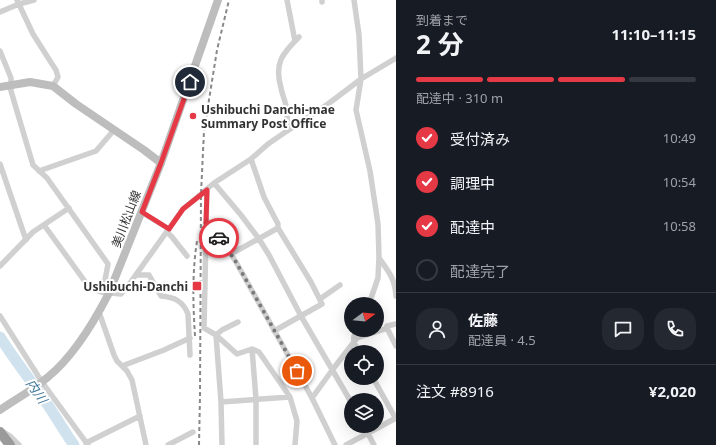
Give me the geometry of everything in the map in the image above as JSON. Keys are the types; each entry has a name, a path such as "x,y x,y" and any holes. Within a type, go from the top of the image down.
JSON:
{"main road":[{"name":"美川松山線","path":"0,410 41,383 58,368 77,347 99,312 109,293 161,163 218,0"},
{"path":"0,87 30,82 53,86 161,163"}],"street":[{"path":"0,12 18,2 34,0"},
{"path":"286,131 287,107 280,86 278,72 284,52 297,39 287,0"},
{"path":"354,0 359,35 361,79 356,110 370,171 378,224 378,278 371,297"},
{"path":"18,2 33,34 56,70 58,77 53,86"},
{"path":"0,51 11,78 11,91 33,165 47,178 108,264 105,280 94,290"},
{"path":"44,225 88,287 100,292 121,294 183,209 214,183 251,159 286,131 328,104 361,79 396,58"},
{"path":"39,171 96,151 114,130"},
{"path":"251,159 264,197 278,224 278,228 312,282 322,304 274,331"},
{"path":"0,164 26,240"},
{"path":"214,183 259,239 301,316 346,393"},
{"path":"207,190 204,328 216,335 237,354 252,349 259,352 290,397 296,421 295,445"},
{"path":"0,266 33,232 69,208"},
{"path":"142,212 168,231 187,256"},
{"path":"206,223 231,254 312,398 336,445"},
{"path":"231,254 278,228"},
{"path":"379,257 392,276 396,296"},
{"path":"136,275 149,275 161,296 178,300 186,309 188,314 190,355"},
{"path":"320,299 340,285"},
{"path":"99,312 114,356 127,371 132,380 145,445"},
{"path":"0,316 41,383 87,444 140,416"},
{"path":"216,335 222,330 238,322"},
{"path":"312,398 357,338 396,324"},
{"path":"385,329 388,330 396,346"},
{"path":"216,335 221,402 222,445"},
{"path":"354,337 354,343"},
{"path":"122,366 190,338"},
{"path":"252,349 256,399 256,445"},
{"path":"377,385 396,418 384,424"},
{"path":"221,402 290,397"},
{"path":"168,445 193,432"},
{"path":"346,445 368,433 374,445"},
{"path":"4,436 10,436 19,445"}],"waterway":[{"name":"内川","path":"0,337 74,445"}],"railway":[{"path":"199,445 201,194 204,131 217,50 229,0"},
{"path":"195,336 193,288 197,241"}],"way so far":[{"path":"219,238 236,262 297,371"}],"place":[{"name":"Ushibuchi Danchi-mae Summary Post Office","path":"193,116"},
{"name":"Ushibuchi-Danchi","path":"197,286"}],"route":[{"path":"190,82 142,212 169,229 183,209 207,190 206,223 219,238"}]}
